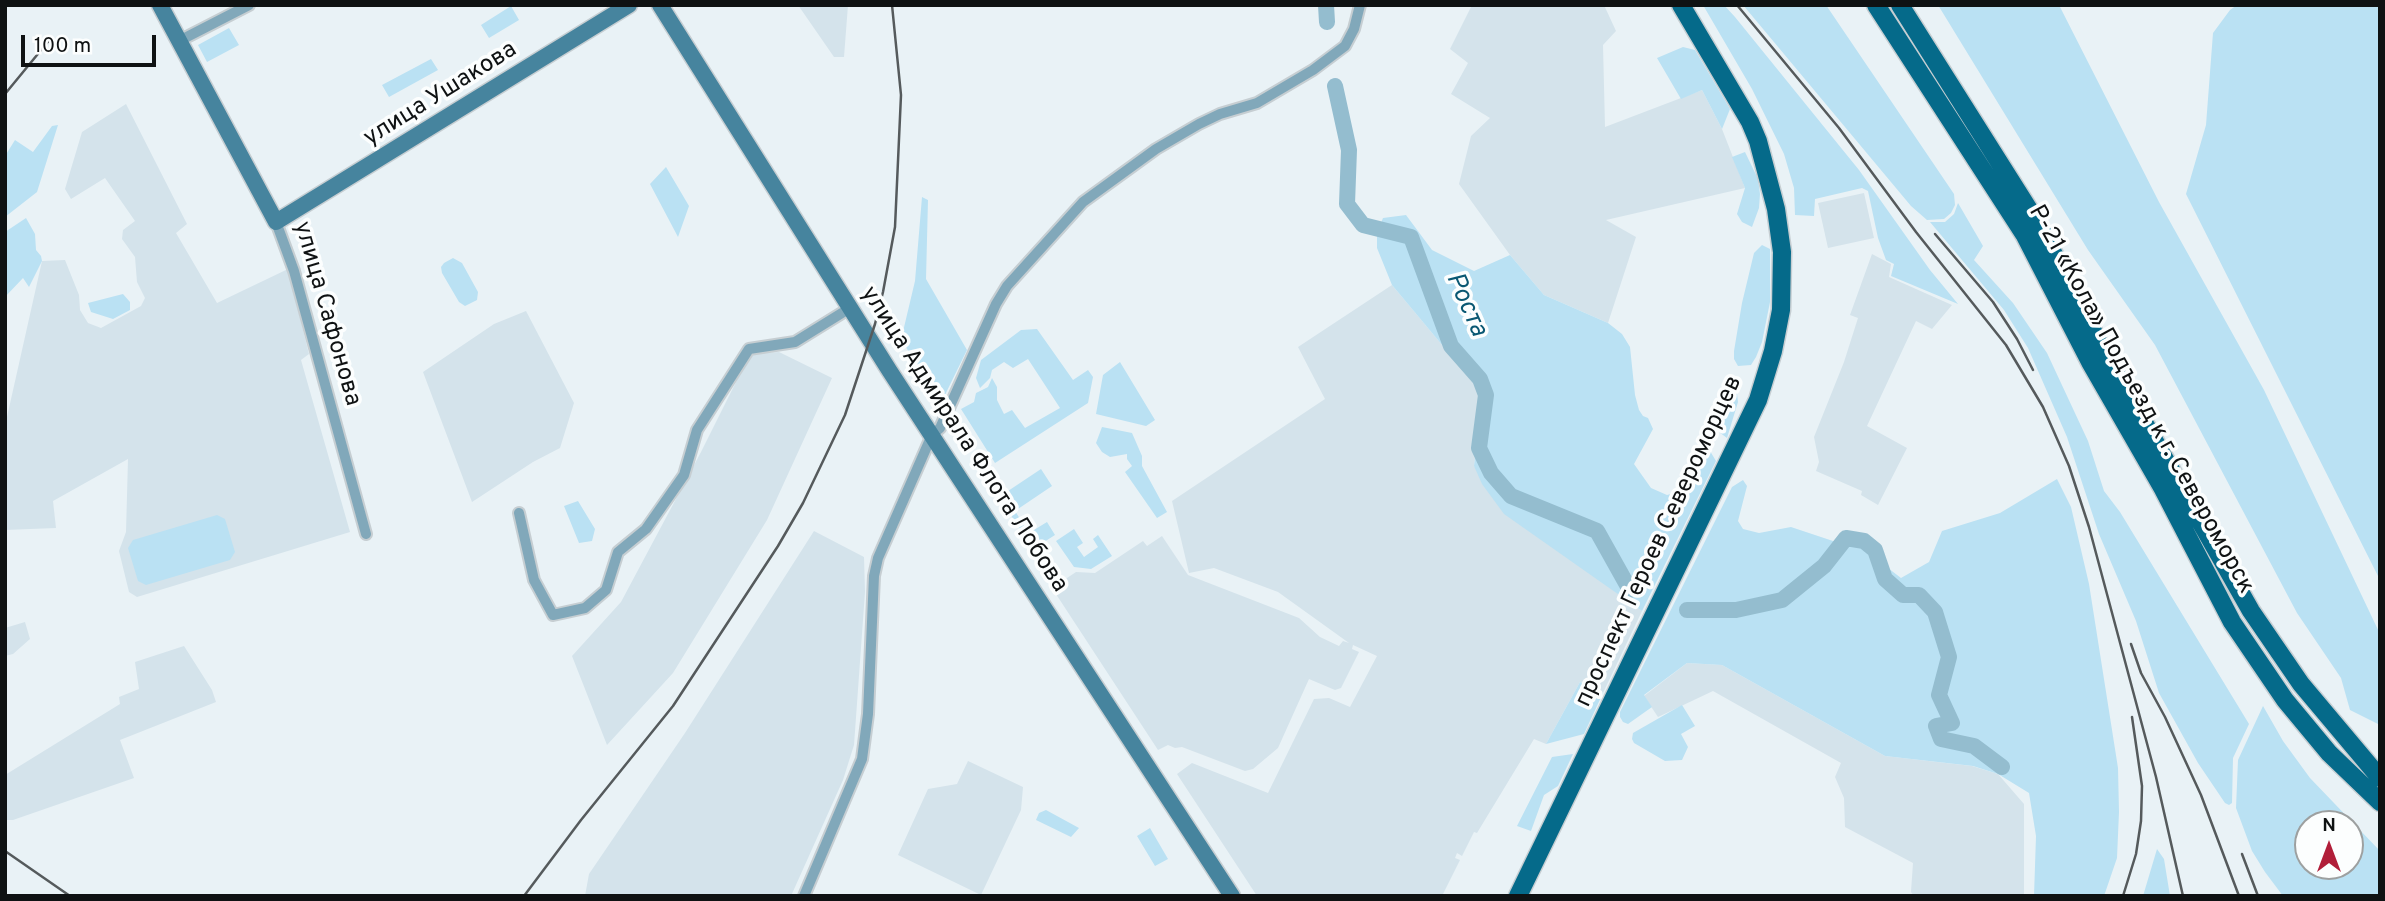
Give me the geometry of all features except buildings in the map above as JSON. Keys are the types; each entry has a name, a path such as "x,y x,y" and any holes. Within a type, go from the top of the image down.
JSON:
{"main road":[{"name":"проспект Героев Североморцев","path":"1518,896 1758,400 1773,351 1781,310 1782,252 1776,209 1758,141 1750,122 1681,5"},
{"name":"Р-21 «Кола» Подъезд к г. Североморск","path":"1876,5 2024,234 2090,362 2163,489 2232,622 2285,700 2329,753 2380,802"},
{"name":"Р-21 «Кола» Подъезд к г. Североморск","path":"1900,5 2040,227 2100,345 2251,611 2301,684 2380,778"}],"street":[{"name":"улица Сафонова","path":"160,5 276,222 294,271 366,534"},
{"path":"179,41 249,5"},
{"name":"улица Ушакова","path":"276,222 629,5"},
{"name":"улица Адмирала Флота Лобова","path":"660,5 850,308 1232,896"},
{"path":"804,896 862,759 868,714 874,576 878,558 932,435 940,428 996,304 1007,286 1083,202 1156,149 1220,114 1257,103 1313,70 1345,46 1354,29 1360,5"},
{"path":"519,513 534,580 553,615 585,608 606,590 618,552 646,529 684,475 697,430 749,349 795,342 850,308"}],"shaded area":[{"path":"798,5 848,5 844,57 834,57"},
{"path":"1472,5 1604,5 1616,31 1603,45 1605,127 1702,90 1722,129 1745,188 1606,220 1636,237 1608,323 1544,295 1510,255 1459,184 1471,136 1490,118 1451,94 1468,63 1450,49"},
{"path":"1703,5 1724,5 1735,17 1859,170 1930,270 1958,304 1891,276 1894,264 1886,260 1878,238 1868,191 1862,188 1815,199 1814,216 1795,215 1794,188 1784,154 1752,89"},
{"path":"1743,5 1826,5 1954,194 1955,205 1951,213 1944,219 1927,220 1911,206"},
{"path":"1938,5 2059,5 2159,202 2264,390 2380,634 2380,725 2350,710 2341,678 2297,613 2155,345 2088,250"},
{"path":"2237,5 2380,5 2380,580 2186,194 2206,125 2213,33"},
{"path":"511,6 519,20 489,38 481,25"},
{"path":"229,28 239,45 207,62 198,45"},
{"path":"1683,47 1695,50 1730,109 1722,129 1702,90 1681,99 1657,58"},
{"path":"431,59 438,70 389,97 382,85"},
{"path":"126,104 187,224 176,233 217,303 288,269 309,354 301,360 350,532 137,597 129,592 119,551 126,532 128,459 53,501 56,528 5,530 7,417 42,261 65,260 79,295 80,310 88,323 101,328 141,306 145,298 137,282 135,257 122,239 123,230 135,221 105,178 71,199 65,189 82,132"},
{"path":"58,125 37,192 5,217 5,156 15,140 33,152 52,126"},
{"path":"1745,152 1758,179 1760,194 1759,208 1752,227 1742,222 1737,214 1745,188 1732,157"},
{"path":"666,167 689,206 678,237 650,184"},
{"path":"1864,193 1874,238 1828,248 1818,203"},
{"path":"922,197 928,200 926,279 967,350 942,401 901,340 915,281"},
{"path":"1958,203 1983,246 1974,260 2013,303 2047,353 2088,441 2104,491 2120,512 2249,724 2233,758 2232,803 2229,805 2198,763 2159,693 2136,621 2099,534 2067,437 2028,348 2004,310 1930,222 1945,222 1954,214"},
{"path":"1406,215 1432,250 1474,271 1510,255 1544,295 1608,323 1622,334 1630,347 1639,410 1648,418 1653,429 1634,464 1651,488 1667,495 1678,492 1710,451 1716,461 1642,611 1504,514 1482,484 1474,466 1483,394 1392,285 1377,248 1377,233 1383,218"},
{"path":"26,218 35,234 36,250 42,261 29,287 23,278 5,297 5,232"},
{"path":"1762,245 1770,249 1770,302 1762,342 1756,357 1751,365 1738,366 1734,351 1742,303 1754,253"},
{"path":"1872,254 1891,264 1889,277 1952,305 1932,329 1916,321 1867,426 1907,448 1878,505 1861,495 1862,491 1816,471 1819,462 1814,437 1844,362 1858,318 1850,315"},
{"path":"453,258 462,263 478,292 477,300 465,306 459,302 442,273 441,267"},
{"path":"1392,285 1483,394 1474,466 1617,593 1642,611 1603,693 1580,682 1546,744 1534,739 1477,833 1474,832 1462,856 1457,853 1455,858 1460,860 1442,896 1257,896 1177,774 1192,763 1268,793 1314,699 1329,698 1350,707 1377,656 1353,645 1352,649 1359,652 1341,688 1335,690 1309,679 1278,748 1253,769 1245,771 1182,747 1168,745 1158,750 1052,588 1076,572 1095,573 1143,541 1147,546 1162,536 1188,575 1299,618 1320,637 1339,646 1343,641 1349,643 1278,592 1214,568 1189,573 1172,501 1325,399 1298,347"},
{"path":"123,294 130,302 130,310 113,319 91,312 88,303"},
{"path":"526,311 574,403 560,448 533,462 472,502 423,372 494,324"},
{"path":"1037,329 1073,380 1088,370 1093,377 1088,403 995,463 961,409 974,402 976,393 988,387 992,378 997,387 997,400 1004,414 1012,410 1025,428 1060,408 1028,359 1013,368 1004,362 992,370 990,378 980,388 976,378 981,360 1021,330"},
{"path":"779,352 832,378 767,520 673,673 607,745 572,656 621,602 750,354"},
{"path":"1120,362 1155,420 1146,426 1096,414 1103,375"},
{"path":"1729,385 1736,385 1738,402 1727,438 1715,429 1721,399"},
{"path":"1102,427 1132,433 1142,456 1142,466 1167,512 1157,518 1125,472 1132,466 1127,454 1110,457 1102,452 1096,443"},
{"path":"1041,469 1052,486 1015,511 1029,533 1047,522 1055,535 1033,549 999,497"},
{"path":"2057,479 2071,507 2089,584 2118,768 2117,858 2104,896 2034,896 2036,836 2029,793 1998,774 1973,766 1885,756 1722,665 1687,663 1644,695 1652,707 1628,724 1620,717 1620,712 1732,487 1743,480 1747,486 1738,521 1743,529 1759,533 1791,527 1836,542 1858,545 1901,578 1929,562 1942,531 2000,513"},
{"path":"578,501 595,529 592,541 579,543 564,506"},
{"path":"217,515 225,519 235,552 230,560 146,585 138,581 128,548 133,540"},
{"path":"1074,529 1083,543 1077,547 1084,557 1098,547 1093,539 1098,535 1112,556 1091,569 1074,567 1056,541"},
{"path":"814,531 864,557 865,592 854,745 843,780 791,896 585,896 589,874 685,733"},
{"path":"25,622 30,639 13,654 5,656 5,628"},
{"path":"184,646 212,690 216,702 120,740 134,778 13,820 5,820 5,775 120,704 119,697 139,689 135,662"},
{"path":"1687,663 1722,665 1885,756 1972,766 1998,774 2024,804 2024,896 1914,896 1911,892 1913,863 1845,827 1844,798 1835,777 1841,763 1713,691 1658,717 1644,696"},
{"path":"1580,682 1603,693 1584,734 1546,744"},
{"path":"1682,705 1695,726 1681,734 1688,747 1682,760 1665,761 1634,743 1633,733"},
{"path":"2263,706 2283,741 2310,778 2341,810 2294,810 2294,880 2364,880 2364,834 2380,851 2380,896 2283,896 2252,851 2236,808 2238,760"},
{"path":"1573,754 1558,786 1544,795 1531,831 1517,826 1552,757"},
{"path":"968,761 1023,787 1021,810 981,895 898,855 928,789 957,784"},
{"path":"1046,810 1079,828 1071,837 1036,820 1039,813"},
{"path":"1150,828 1168,859 1155,866 1137,836"},
{"path":"2157,849 2164,859 2170,896 2143,896"}],"waterway":[{"name":"Роста","path":"1326,5 1327,22"},
{"name":"Роста","path":"1335,86 1349,150 1347,204 1363,225 1411,237 1451,346 1480,379 1486,395 1479,448 1491,473 1511,496 1597,531 1630,590"},
{"name":"Роста","path":"1687,610 1736,610 1782,600 1824,566 1846,538 1864,541 1875,550 1885,579 1903,595 1919,595 1935,612 1949,657 1939,695 1952,723 1936,726 1941,739 1974,746 2002,767"}],"railway":[{"path":"524,896 673,706 778,546 803,503 845,415 875,324 895,227 901,95 892,5"},
{"path":"1737,5 1839,128 1916,232 2006,345 2043,407 2069,466 2089,527 2156,777 2183,896"},
{"path":"5,94 51,38"},
{"path":"1935,234 1993,302 2033,370"},
{"path":"2131,644 2141,673 2165,717 2201,795 2239,896"},
{"path":"2123,896 2136,854 2141,821 2142,786 2132,717"},
{"path":"5,851 70,896"},
{"path":"2242,854 2258,896"}]}
